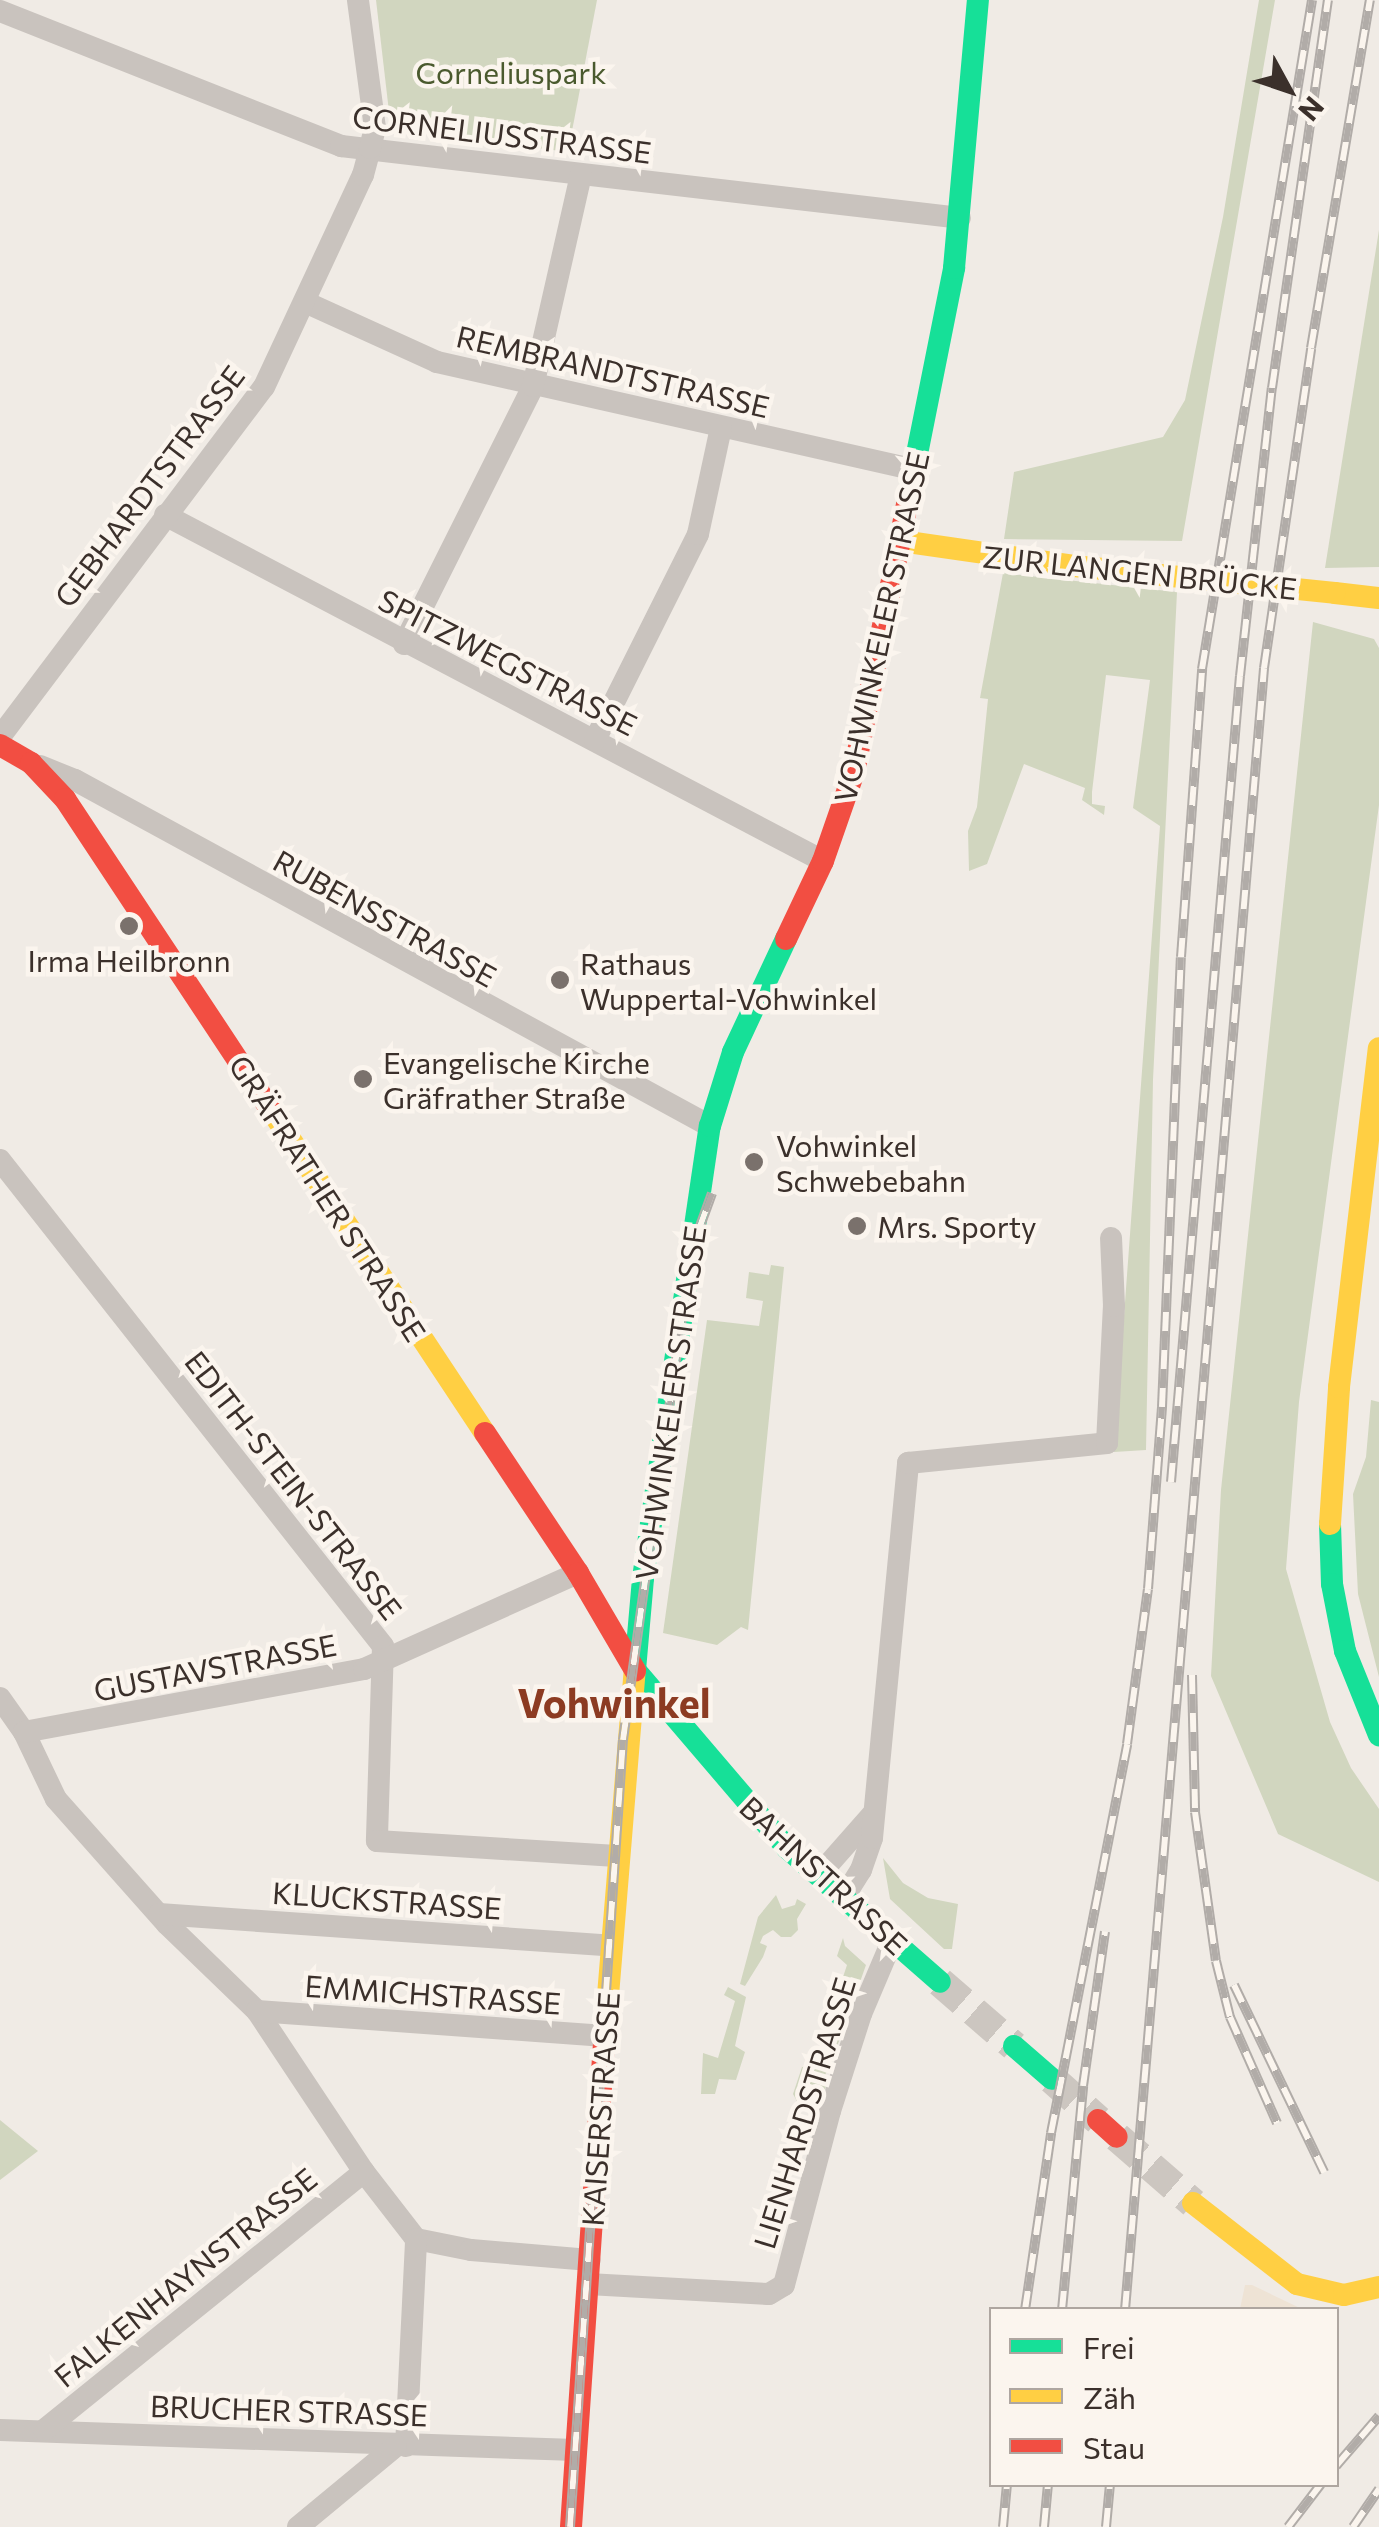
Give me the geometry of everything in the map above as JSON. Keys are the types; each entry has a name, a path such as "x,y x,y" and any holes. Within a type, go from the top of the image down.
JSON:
{"main road":[{"name":"VOHWINKELER STRASSE","path":"634,1681 710,1126 733,1052 824,861 854,772 916,470 960,218 978,0"},
{"name":"ZUR LANGEN BRÜCKE","path":"901,541 1000,558 1376,599"},
{"name":"GRÄFRATHER STRASSE","path":"0,745 31,763 65,799 110,864 578,1573 634,1681"},
{"path":"1378,1731 1342,1634 1332,1584 1330,1508 1338,1387 1379,1048"},
{"name":"KAISERSTRASSE","path":"571,2527 610,1946 634,1681"},
{"name":"BAHNSTRASSE","path":"634,1681 750,1809 819,1876 940,1982"},
{"path":"1014,2046 1052,2079"},
{"path":"1098,2120 1117,2137"},
{"path":"1192,2203 1297,2284 1344,2295 1379,2287"}],"street":[{"name":"GEBHARDTSTRASSE","path":"0,737 264,386 305,302 363,175 374,128 358,0"},
{"name":"CORNELIUSSTRASSE","path":"0,11 340,146 960,218"},
{"path":"404,644 533,386 582,174"},
{"name":"REMBRANDTSTRASSE","path":"305,302 437,362 916,470"},
{"path":"595,740 698,534 720,428"},
{"name":"SPITZWEGSTRASSE","path":"165,515 404,644 824,861"},
{"name":"RUBENSSTRASSE","path":"31,763 75,780 710,1126"},
{"name":"EDITH-STEIN-STRASSE","path":"0,1160 383,1646 377,1841 617,1856"},
{"path":"844,1897 867,1858 908,1463 1107,1443 1114,1306 1111,1238"},
{"name":"GUSTAVSTRASSE","path":"24,1732 364,1669 578,1573"},
{"path":"0,1698 24,1732 56,1799 158,1914 256,2011 364,2172 416,2240 401,2446 298,2527"},
{"path":"819,1876 871,1816"},
{"name":"KLUCKSTRASSE","path":"158,1914 610,1946"},
{"name":"LIENHARDSTRASSE","path":"416,2240 669,2288 778,2292 784,2285 856,2030 892,1940"},
{"name":"EMMICHSTRASSE","path":"256,2011 605,2036"},
{"name":"FALKENHAYNSTRASSE","path":"44,2430 364,2172"},
{"name":"BRUCHER STRASSE","path":"0,2430 576,2450"}],"green space":[{"name":"Corneliuspark","path":"376,0 597,0 568,152 391,129"},
{"path":"1259,0 1275,0 1182,541 1004,539 1014,472 1163,437 1185,400 1223,217"},
{"path":"1379,230 1379,567 1325,568"},
{"path":"1003,573 1177,592 1153,1080 1146,1450 1114,1452 1160,826 1133,808 1150,680 1106,675 1092,792 1092,804 1105,806 1104,815 1082,800 1085,788 1024,764 987,864 969,871 968,831 977,807 988,699 980,698"},
{"path":"1313,622 1374,639 1379,648 1379,805 1299,1402 1286,1569 1330,1722 1351,1768 1379,1809 1379,1882 1278,1834 1211,1676 1221,1490"},
{"path":"771,1265 784,1267 748,1630 741,1627 717,1645 663,1633 707,1320 759,1326 763,1301 746,1298 749,1272 769,1275"},
{"path":"1371,1400 1379,1402 1379,1677 1358,1594 1353,1494 1366,1457"},
{"path":"883,1858 903,1883 928,1898 958,1904 952,1949 944,1949 890,1899"},
{"path":"776,1895 782,1909 795,1905 797,1899 806,1904 797,1919 798,1930 791,1937 781,1937 773,1930 763,1936 760,1943 767,1946 745,1986 740,1984 758,1917"},
{"path":"843,1938 845,1946 866,1965 855,1996 847,1998 837,1995 847,1965 837,1956"},
{"path":"728,1987 746,1997 735,2046 745,2052 736,2080 719,2079 715,2094 701,2094 703,2053 718,2058 735,2001 724,1995"},
{"path":"831,2014 846,2024 824,2078 827,2083 820,2106 799,2105 793,2094 802,2067 822,2064 835,2025"},
{"path":"0,2120 38,2151 0,2180"}],"shaded area":[{"path":"1245,2285 1252,2285 1298,2307 1240,2307"}],"tunnel":[{"path":"940,1982 1014,2046"},
{"path":"1052,2079 1098,2120"},
{"path":"1117,2137 1193,2203"}],"railway":[{"path":"1025,2307 1051,2133 1127,1744 1148,1589 1162,1407 1181,957 1202,669 1312,0"},
{"path":"1171,1482 1240,676 1272,388 1328,0"},
{"path":"1125,2307 1264,668 1311,348 1370,0"},
{"path":"570,2527 623,1740 680,1329 699,1229 712,1193"},
{"path":"1192,1675 1195,1812 1216,1961 1230,2017 1277,2123"},
{"path":"1062,2307 1083,2086 1105,1932"},
{"path":"1234,1985 1324,2172"},
{"path":"1339,2463 1379,2416"},
{"path":"1003,2527 1007,2487"},
{"path":"1044,2527 1048,2487"},
{"path":"1106,2527 1110,2487"},
{"path":"1288,2527 1319,2487"},
{"path":"1353,2527 1379,2489"}],"traffic: fast":[{"path":"907,504 954,268 978,0"},
{"path":"635,1670 643,1578 710,1126 733,1052 786,939"},
{"path":"1330,1524 1332,1584 1345,1651 1379,1735"},
{"path":"635,1670 787,1848 940,1982"},
{"path":"1014,2046 1052,2079"}],"traffic: slow":[{"path":"901,541 1074,566"},
{"path":"1074,566 1335,593"},
{"path":"1335,593 1379,598"},
{"path":"1330,1524 1339,1387 1379,1048"},
{"path":"269,1107 485,1433"},
{"path":"605,2032 635,1670"},
{"path":"1193,2203 1297,2284 1344,2295 1379,2287"}],"traffic: jam":[{"path":"786,939 823,861 854,772 907,504"},
{"path":"0,745 31,763 65,799 269,1107"},
{"path":"485,1433 578,1573 635,1670"},
{"path":"571,2527 605,2032"},
{"path":"1098,2120 1117,2137"}],"place":[{"name":"Irma Heilbronn","path":"129,926"},
{"name":"Rathaus Wuppertal-Vohwinkel","path":"560,980"},
{"name":"Evangelische Kirche Gräfrather Straße","path":"363,1079"},
{"name":"Vohwinkel Schwebebahn","path":"754,1162"},
{"name":"Mrs. Sporty","path":"857,1226"}],"district":[{"name":"Vohwinkel","path":"614,1702"}]}
